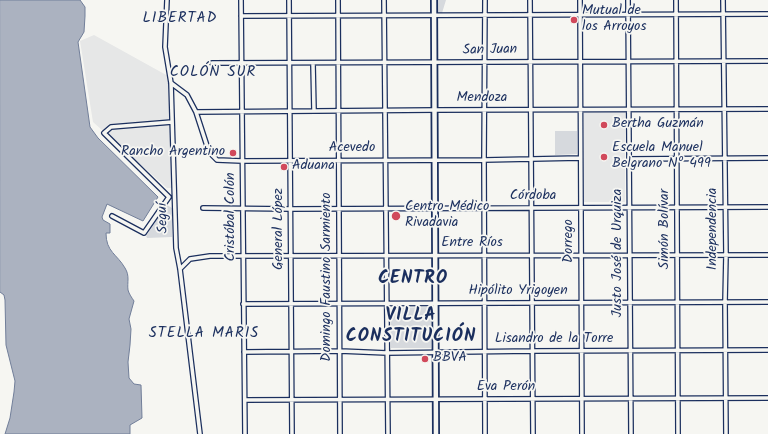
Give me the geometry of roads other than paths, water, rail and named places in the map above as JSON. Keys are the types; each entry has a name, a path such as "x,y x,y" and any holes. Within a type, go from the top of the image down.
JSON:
{"main road":[{"path":"434,0 436,434"}],"street":[{"name":"Seguí","path":"167,0 165,47 172,83 176,248 180,269 200,434"},
{"name":"Cristóbal Colón","path":"241,0 245,434"},
{"name":"General López","path":"289,0 292,434"},
{"name":"Domingo Faustino Sarmiento","path":"338,0 340,434"},
{"path":"384,0 386,63 385,209 388,434"},
{"path":"485,0 485,434"},
{"path":"530,0 533,434"},
{"name":"Dorrego","path":"580,0 579,61 582,434"},
{"name":"Justo José de Urquiza","path":"628,0 631,434"},
{"name":"Simón Bolívar","path":"676,0 678,434"},
{"name":"Independencia","path":"723,0 726,255 726,434"},
{"path":"241,16 768,14"},
{"name":"San Juan","path":"212,63 338,64 579,61 768,61"},
{"path":"313,64 314,111"},
{"name":"Acevedo","path":"172,83 187,95 196,112 209,152 217,160 484,160 580,158"},
{"name":"Mendoza","path":"196,112 580,109 628,110 724,108 768,109"},
{"path":"112,216 144,233 169,197 104,133 111,127 172,122"},
{"path":"629,159 768,158"},
{"path":"167,200 174,205"},
{"name":"Córdoba","path":"202,208 385,209 768,207"},
{"name":"Entre Ríos","path":"180,269 190,259 210,256 339,257 630,254 768,255"},
{"name":"Hipólito Yrigoyen","path":"243,304 768,302"},
{"name":"Lisandro de la Torre","path":"244,352 340,351 387,353 768,350"},
{"name":"Eva Perón","path":"245,400 768,398"}],"place":[{"name":"Mutual de los Arroyos","path":"574,20"},
{"name":"Bertha Guzmán","path":"604,125"},
{"name":"Rancho Argentino","path":"233,153"},
{"name":"Escuela Manuel Belgrano Nº 499","path":"604,157"},
{"name":"Aduana","path":"284,167"},
{"name":"Centro Médico Rivadavia","path":"396,216"},
{"name":"BBVA","path":"425,359"}],"district":[{"name":"LIBERTAD","path":"180,19"},
{"name":"COLÓN SUR","path":"213,73"},
{"name":"CENTRO","path":"413,280"},
{"name":"VILLA CONSTITUCIÓN","path":"411,327"},
{"name":"STELLA MARIS","path":"204,334"}]}
